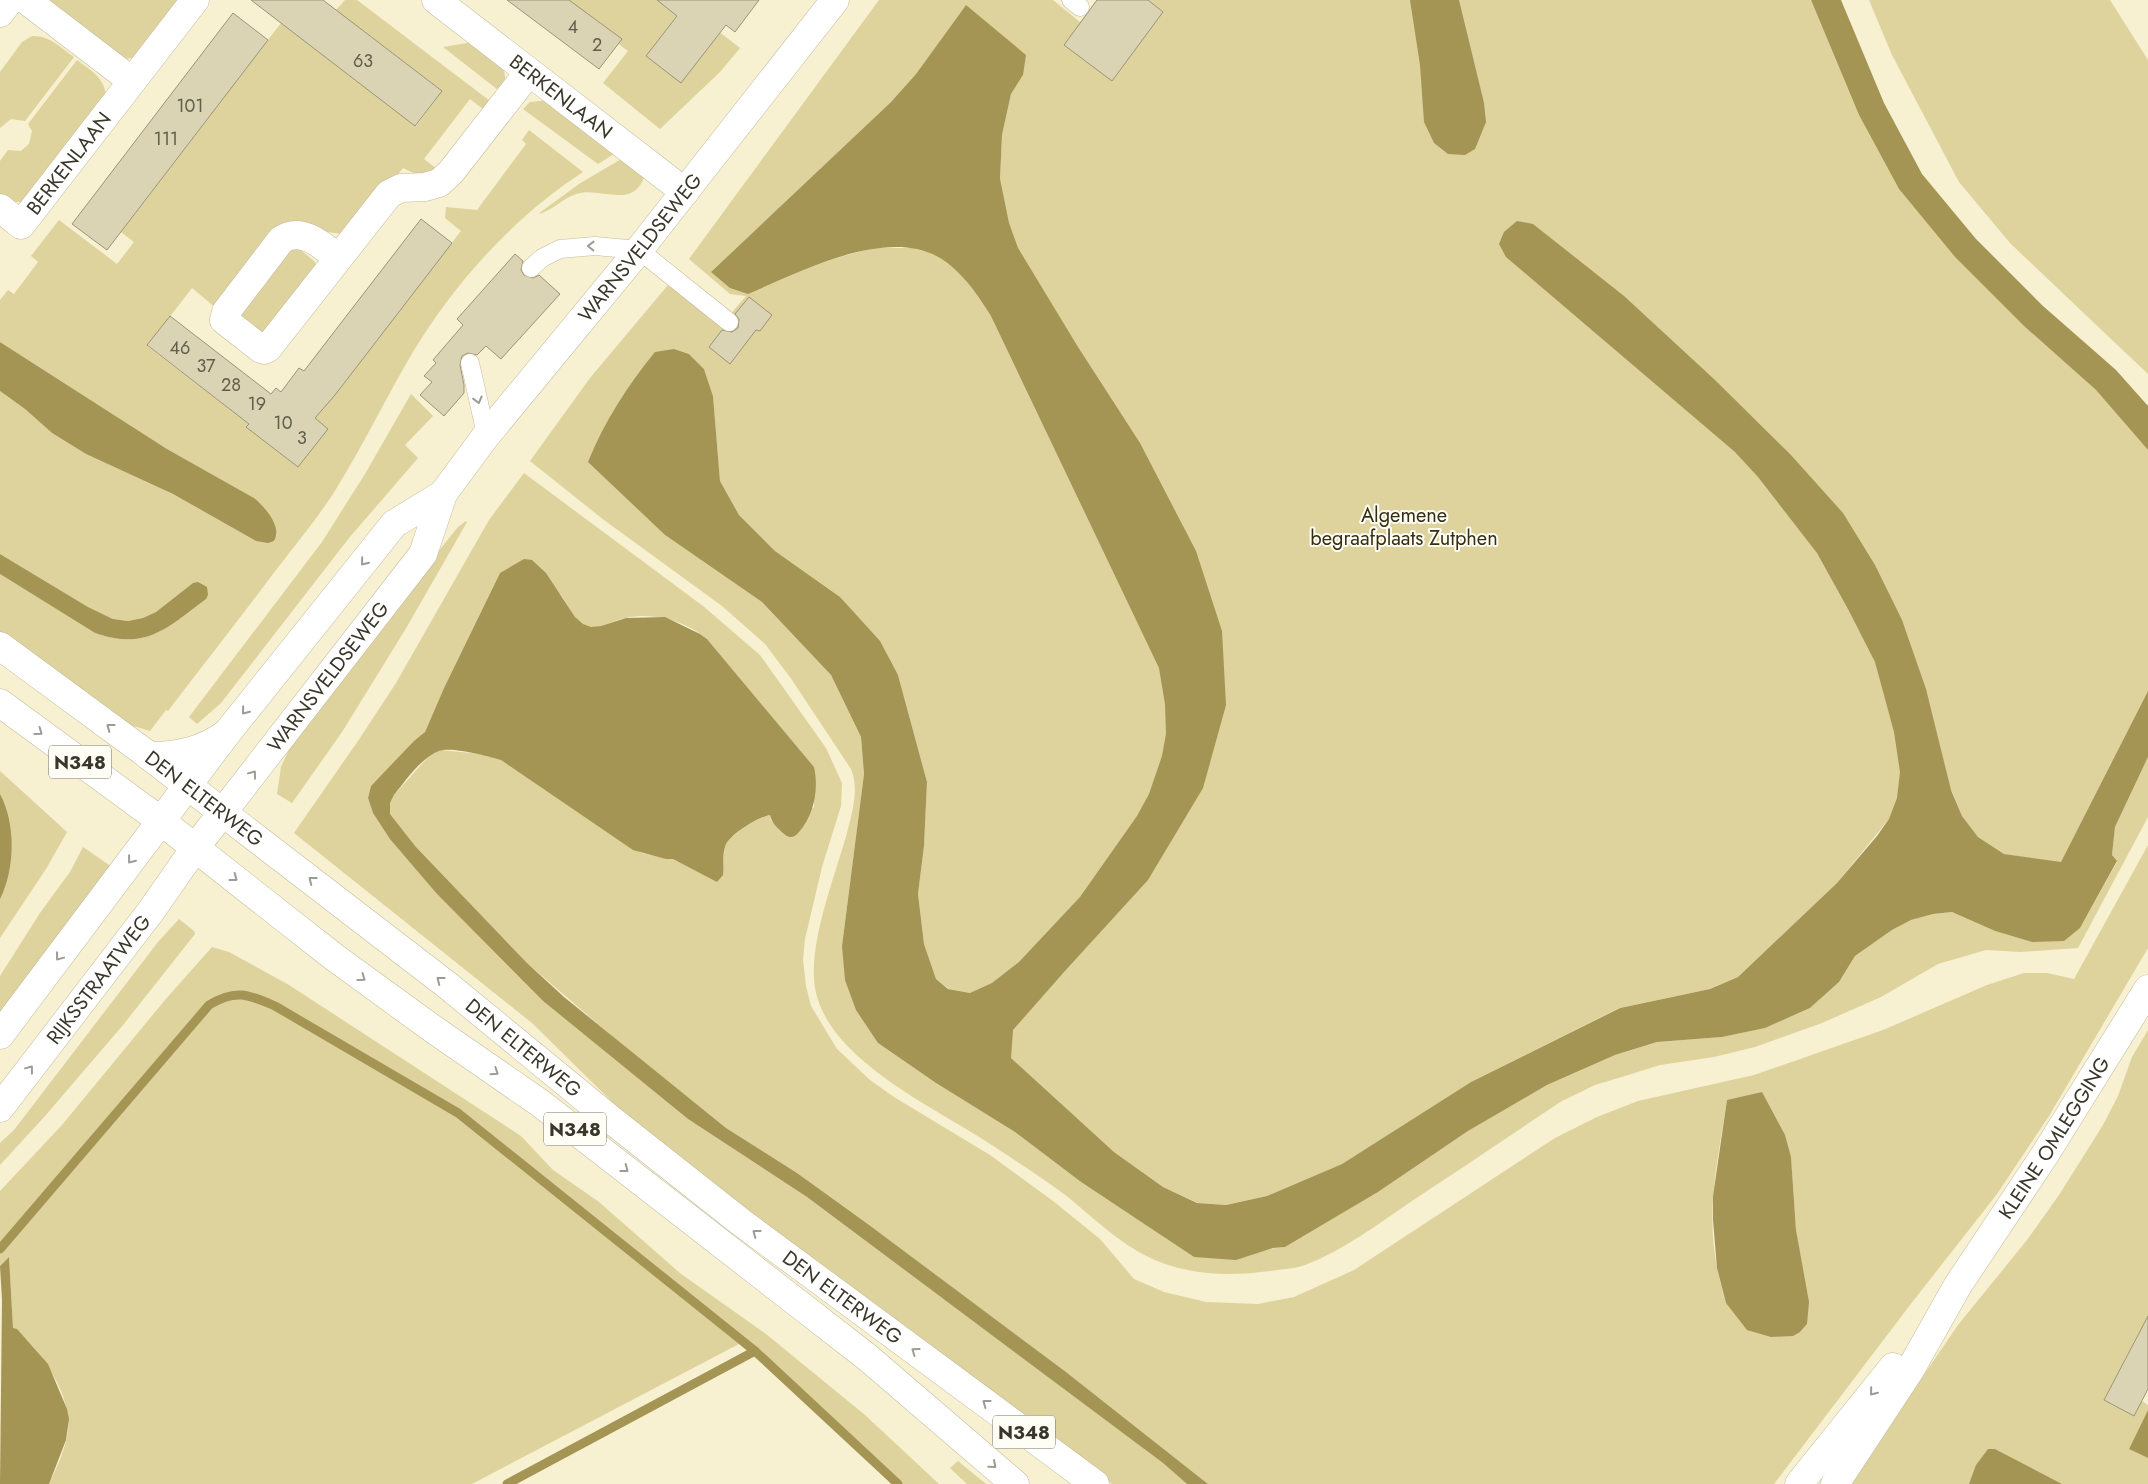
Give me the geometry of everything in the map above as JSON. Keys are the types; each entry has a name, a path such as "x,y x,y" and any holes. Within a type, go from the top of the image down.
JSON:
{"street":[{"path":"0,13 10,0"},
{"path":"26,0 132,81"},
{"name":"BERKENLAAN","path":"0,208 21,225 195,0"},
{"name":"BERKENLAAN","path":"436,0 685,192"},
{"name":"WARNSVELDSEWEG","path":"196,848 423,554 443,494 485,437 640,250 835,0"},
{"path":"338,258 389,194 401,188 425,187 439,183 451,172 529,72"},
{"name":"WARNSVELDSEWEG","path":"161,821 227,733 394,524 443,494"},
{"name":"DEN ELTERWEG","path":"0,646 149,756 447,985 609,1118 742,1223 1095,1484"},
{"name":"DEN ELTERWEG","path":"0,703 161,821 334,957 540,1103 867,1358 1016,1484"},
{"path":"149,756 182,754 198,750 213,743 227,733"},
{"path":"0,1035 161,821"},
{"name":"RIJKSSTRAATWEG","path":"0,1108 145,919 196,848"},
{"name":"KLEINE OMLEGGING","path":"1834,1484 1910,1370 1958,1286 2044,1156 2148,989"},
{"name":"KLEINE OMLEGGING","path":"1799,1484 1958,1286"}],"lane":[{"path":"531,268 542,258 560,249 595,246 640,250 729,322"},
{"path":"470,363 484,421 485,437"}],"green space":[{"path":"40,0 182,0 133,58 123,59"},
{"path":"345,0 357,0 494,104 488,113 470,99 424,159 442,173 432,182 403,168 359,225 342,234 298,228 216,308 192,288 147,346 249,424 246,427 298,467 327,429 313,417 334,394 461,231 445,218 446,207 477,210 526,144 522,140 529,130 583,172 533,209 510,230 488,252 448,300 413,352 333,494 168,711 166,710 150,731 130,725 0,633 0,574 95,633 113,638 142,638 155,634 179,619 208,595 193,583 156,612 143,618 128,621 113,619 88,607 0,554 0,391 25,409 52,433 86,454 173,494 256,541 274,541 277,535 273,523 254,498 167,449 0,342 0,300 8,290 14,294 38,262 31,256 59,220 117,264 134,242 121,232 281,23 416,126 442,91 336,10"},
{"path":"560,0 678,0 740,48 720,72 660,129 603,83 628,51"},
{"name":"Algemene begraafplaats Zutphen","path":"879,0 1053,0 1080,22 1097,0 1811,0 1859,115 1899,189 1955,257 2024,326 2096,390 2148,450 2148,691 2061,863 2004,854 1978,837 1962,816 1952,791 1889,819 1837,883 1738,977 1710,989 1619,1008 1471,1082 1342,1164 1267,1196 1226,1205 1198,1203 1163,1187 1114,1152 1011,1058 970,993 949,989 936,979 924,944 918,894 924,846 927,782 898,675 840,597 775,551 739,515 720,481 713,396 704,369 689,354 674,349 639,510 665,535 762,602 831,675 861,737 864,774 842,946 878,1043 936,1083 1015,1132 1081,1182 1194,1257 1285,1247 1378,1192 1468,1131 1547,1085 1615,1055 1657,1042 1722,1037 1764,1028 1810,1008 1839,982 1855,956 1892,930 1911,920 1933,914 1952,912 1995,931 2032,942 2080,928 2117,862 2112,855 2115,827 2148,757 2148,817 2078,948 2021,952 1986,950 1938,964 1881,997 1822,1023 1755,1047 1714,1057 1660,1065 1595,1085 1562,1101 1360,1236 1333,1252 1305,1265 1261,1272 1230,1274 1185,1270 1170,1266 1142,1254 1118,1239 1064,1194 984,1140 889,1081 845,1044 829,1023 818,1000 814,981 814,960 822,915 853,806 855,784 851,769 790,677 765,644 722,606 604,520 530,461 590,378 668,285 722,324 746,296 730,294 689,259","holes":["966,5 1023,75 1011,94 1002,135 1000,179 918,248 872,248 820,263 711,272 891,102 916,74"]},
{"path":"1869,0 2110,0 2148,60 2148,374 2010,243 1959,182 1892,55"},
{"path":"32,36 44,37 74,57 25,121 11,119 0,128 0,72 22,42"},
{"path":"473,42 504,70 506,84 502,93 443,47"},
{"path":"77,60 99,79 106,95 26,202 15,202 6,199 0,195 0,161 8,150 21,151 29,144 32,131 28,124"},
{"path":"550,100 617,152 598,164 523,109 530,102"},
{"path":"623,158 645,175 640,186 633,192 624,195 586,192 576,194 538,214 579,184"},
{"path":"297,247 314,261 317,266 269,333 261,333 240,314 283,250"},
{"path":"411,394 433,416 405,445 418,458 349,538 221,703 197,724 189,717 322,542 365,474"},
{"path":"524,473 703,606 760,655 826,748 842,783 841,806 822,867 805,939 803,960 811,1006 837,1049 870,1080 894,1097 990,1155 1053,1201 1100,1239 1134,1279 1164,1292 1206,1302 1258,1304 1294,1297 1354,1270 1555,1138 1597,1117 1638,1101 1754,1075 1883,1030 1987,985 2024,973 2047,973 2074,979 2148,845 2148,948 2049,1116 1997,1194 1774,1484 1208,1484 1066,1372 797,1173 726,1128 627,1049 527,963 416,847 390,814 390,803 394,795 429,756 441,750 481,754 501,760 642,853 673,859 717,881 723,868 725,847 737,833 758,819 770,815 771,820 780,831 814,807 814,767 707,639 698,632 679,622 647,616 636,616 591,627 576,618 558,592 531,581 500,573 444,688 425,732 371,786 368,798 373,813 437,894 543,1001 688,1119 807,1197 1163,1463 1187,1484 1112,1484 661,1150 532,1023 294,833 396,683 489,520","holes":["1727,1100 1791,1157 1796,1230 1807,1324 1800,1332 1726,1303 1715,1254 1713,1210 1716,1173"]},
{"path":"466,521 405,630 342,732 292,803 277,794 281,767 291,745 425,568 458,527"},
{"path":"0,771 67,832 46,869 0,938"},
{"path":"83,847 112,867 0,1020 0,976 40,913 70,872"},
{"path":"179,919 194,931 195,934 123,1025 0,1165 0,1143 14,1130 158,942"},
{"path":"212,947 229,952 289,985 521,1136 553,1170 599,1202 681,1274 766,1334 865,1415 939,1484 901,1484 739,1344 472,1484 49,1484 65,1444 68,1416 65,1402 52,1373 34,1347 13,1329 9,1257 0,1266 0,1191 62,1125 165,1000"},
{"path":"2148,1030 2148,1342 2137,1336 2104,1400 2134,1416 2142,1401 2148,1405 2148,1410 2129,1449 2148,1458 2148,1484 2062,1484 1995,1449 1988,1449 1969,1484 1849,1484 1958,1325 2027,1240 2059,1195 2103,1125 2118,1096 2132,1057"},
{"path":"958,1461 986,1484 967,1484 950,1468"}],"shaded area":[{"path":"1410,0 1459,0 1484,103 1486,122 1475,149 1465,155 1448,154 1434,143 1424,122 1420,65"},
{"path":"1811,0 1841,0 1884,103 1922,174 1976,239 2043,306 2116,370 2148,406 2148,450 2096,390 2024,326 1955,257 1899,189 1859,115"},
{"path":"966,5 1026,55 1023,75 1011,94 1002,135 1000,179 1009,223 1018,248 1078,347 1140,443 1196,551 1222,631 1226,705 1203,788 1148,880 1013,1030 1011,1058 1114,1152 1163,1187 1197,1203 1226,1205 1267,1196 1342,1164 1471,1082 1620,1008 1710,989 1738,977 1837,883 1889,819 1897,798 1900,772 1894,732 1875,662 1817,553 1758,477 1735,452 1506,257 1499,244 1504,232 1517,221 1533,224 1624,296 1715,380 1790,454 1843,513 1875,565 1902,620 1926,689 1951,790 1962,816 1978,837 2004,854 2061,862 2148,691 2148,757 2115,827 2112,855 2117,861 2080,928 2064,941 2032,942 1995,931 1952,912 1933,914 1911,920 1892,930 1855,956 1839,982 1810,1008 1765,1028 1722,1037 1657,1042 1615,1055 1547,1085 1468,1131 1378,1192 1285,1247 1273,1248 1236,1260 1194,1257 1081,1182 1015,1132 936,1083 878,1043 856,1010 845,980 842,946 864,774 861,737 831,675 762,602 665,535 588,462 617,404 655,352 674,349 689,354 704,369 713,396 720,481 739,515 775,551 840,597 880,641 898,675 927,782 924,846 918,894 924,944 936,979 948,989 970,993 992,983 1019,962 1080,897 1137,816 1149,794 1162,756 1166,734 1165,704 1159,668 991,316 978,295 950,265 928,252 904,247 877,248 849,254 822,263 748,294 730,288 711,272 891,102 916,74"},
{"path":"0,342 167,449 254,498 267,511 274,523 276,535 274,541 268,543 256,541 173,494 86,454 52,433 25,409 0,391"},
{"path":"0,554 88,607 113,619 128,621 143,618 156,612 193,583 198,582 207,587 208,595 206,599 179,619 155,634 142,638 113,638 95,633 0,574"},
{"path":"524,559 532,560 546,573 575,617 583,624 591,627 601,626 626,618 665,617 707,639 814,767 815,793 812,810 808,818 799,832 791,837 785,835 777,827 770,815 744,827 727,842 724,854 723,875 717,882 673,859 666,859 633,850 501,760 479,754 444,750 432,754 414,770 394,795 390,803 390,814 416,847 527,963 564,997 726,1128 797,1173 869,1225 1066,1372 1208,1484 1187,1484 1163,1463 807,1197 688,1119 543,1001 437,894 390,839 373,813 368,798 371,786 425,732 444,688 500,573"},
{"path":"0,794 9,819 12,846 9,874 0,899"},
{"path":"1762,1092 1785,1135 1791,1157 1796,1230 1809,1302 1807,1324 1800,1332 1793,1336 1771,1337 1747,1330 1726,1303 1717,1268 1713,1196 1727,1100"},
{"path":"9,1257 13,1328 17,1329 48,1364 67,1409 69,1419 66,1440 49,1484 0,1484 2,1300 0,1266"},
{"path":"2148,1410 2148,1458 2129,1449"},
{"path":"1988,1449 1995,1449 2062,1484 1969,1484 1976,1465"}],"building":[{"path":"251,0 323,0 442,91 415,126"},
{"path":"507,0 569,0 622,39 599,69"},
{"path":"657,0 759,0 735,32 726,25 681,83 646,56 677,16"},
{"path":"1097,0 1148,0 1163,12 1112,81 1064,45"},
{"path":"233,13 268,40 107,250 72,224"},
{"path":"421,219 452,243 335,395 315,418 328,429 298,467 246,427 249,424 147,345 170,316 271,394 276,388 281,392 299,368 304,371"},
{"path":"515,254 523,261 521,270 524,275 533,278 539,275 560,294 501,359 486,346 477,355 468,353 462,356 460,365 464,393 444,416 420,395 432,382 424,376 436,363 433,360 463,325 457,319"},
{"path":"749,297 772,315 760,331 756,330 730,364 709,347 722,330 732,332 738,328 739,319 735,314"},
{"path":"2148,1316 2148,1389 2134,1416 2104,1400"}],"waterway":[{"path":"0,1249 209,1005 234,995 249,996 275,1006 458,1113 755,1351 898,1484"},
{"path":"507,1484 755,1351"}]}
